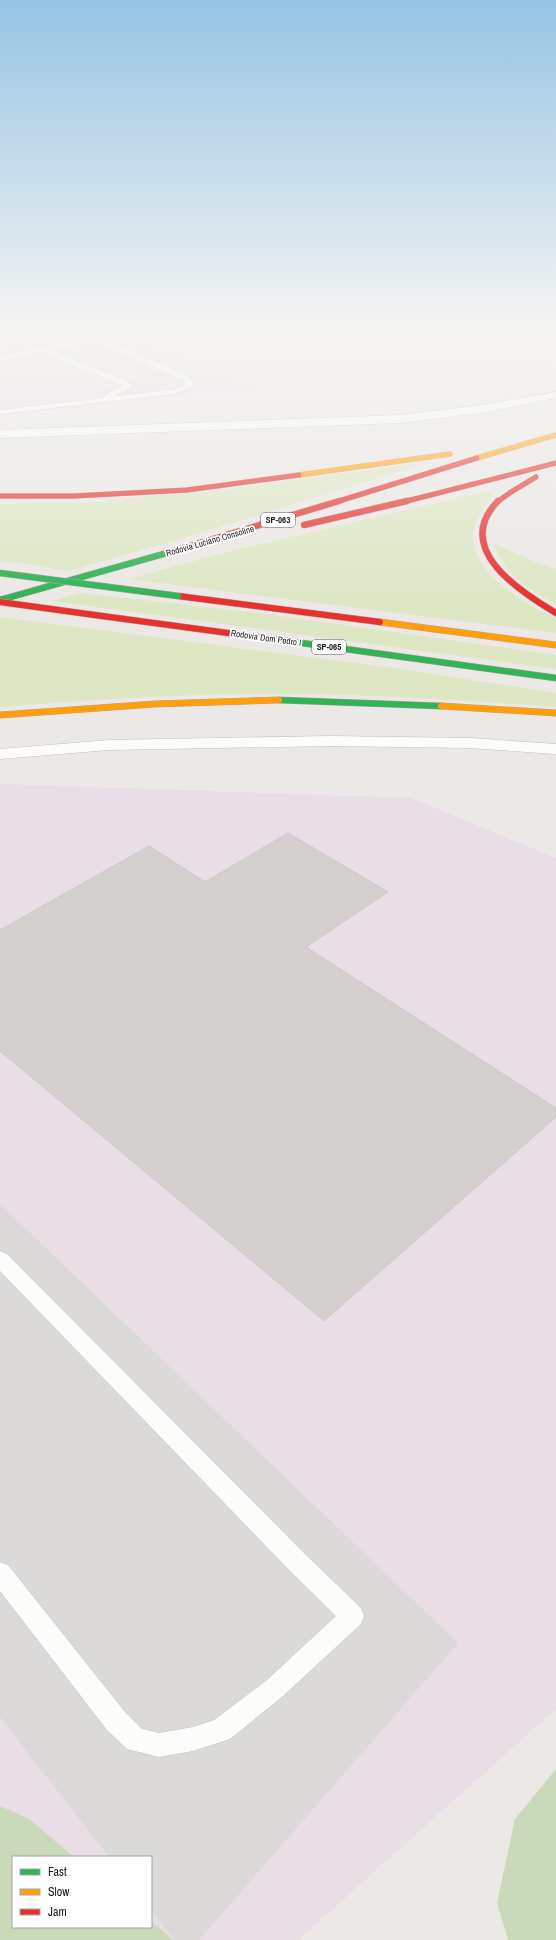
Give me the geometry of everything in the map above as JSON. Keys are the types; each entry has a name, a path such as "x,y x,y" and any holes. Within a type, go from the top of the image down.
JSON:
{"highway":[{"path":"475,449 555,435"},
{"name":"Rodovia Luciano Consoline","path":"0,601 241,532 438,469 555,435"},
{"path":"0,496 74,496 187,490 460,452"},
{"name":"SP-063","path":"296,527 448,492 556,463"},
{"path":"556,469 517,486 502,498 491,508 483,522 481,535 482,544 500,574 532,600 556,612"},
{"name":"Rodovia Luciano Consoline","path":"0,606 254,537"},
{"path":"0,573 556,645"},
{"name":"Rodovia Dom Pedro I","path":"0,601 556,678"},
{"path":"0,715 77,708 248,700 375,702 556,713"}],"street":[{"path":"0,434 400,419 420,417"},
{"path":"0,754 109,745 330,741 470,743 556,749"}],"lane":[{"path":"0,1259 300,1565 353,1616 274,1688 221,1730 193,1739 159,1745 136,1740 116,1721 0,1573"}],"shaded area":[{"path":"0,784 411,798 556,858 556,1709 298,1940 0,1940"},
{"path":"0,1204 458,1643 199,1940 174,1940 152,1911 152,1856 108,1856 0,1717"}],"green space":[{"path":"412,464 417,466 181,539 68,571 0,560 0,504 103,502 112,499 223,490"},
{"path":"487,491 495,493 479,515 474,534 476,552 485,569 500,584 536,609 556,619 556,633 130,579 223,553"},
{"path":"493,543 533,561 556,569 556,604 526,587 518,580 503,563"},
{"path":"81,593 259,613 556,655 556,669 52,601"},
{"path":"0,617 401,669 556,693 556,707 336,695 230,694 164,696 0,707"},
{"path":"556,1769 556,1940 508,1940 497,1903 515,1819"},
{"path":"0,1806 29,1819 73,1856 12,1856 12,1928 152,1928 152,1922 173,1940 0,1940"}],"building":[{"path":"288,833 388,892 306,947 556,1108 556,1117 324,1321 0,1051 0,930 149,846 205,882"}],"traffic: fast":[{"path":"0,600 167,553"},
{"path":"0,573 178,596"},
{"path":"273,639 556,678"},
{"path":"279,700 441,706"}],"traffic: slow":[{"path":"477,458 556,435"},
{"path":"299,475 450,454"},
{"path":"380,622 556,645"},
{"path":"0,715 155,704 279,700"},
{"path":"441,706 556,713"}],"traffic: jam":[{"path":"167,553 241,532 477,458"},
{"path":"304,525 448,492 556,463"},
{"path":"0,496 74,496 187,490 299,475"},
{"path":"536,477 511,492 494,505 482,527 483,543 489,558 513,585 543,606 556,613"},
{"path":"178,596 380,622"},
{"path":"0,602 102,616"},
{"path":"102,616 273,639"}]}
